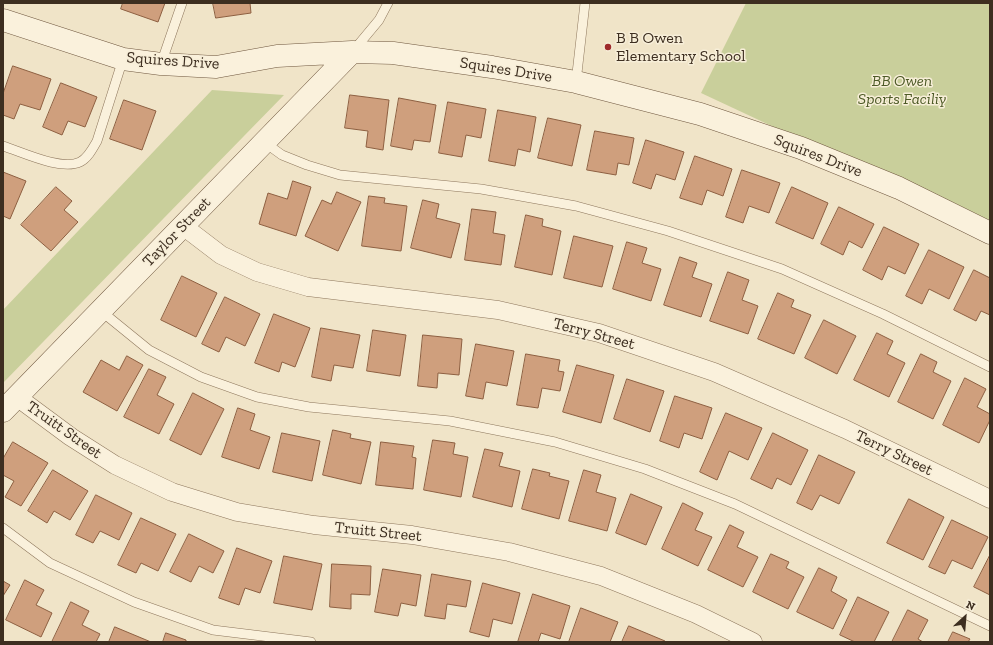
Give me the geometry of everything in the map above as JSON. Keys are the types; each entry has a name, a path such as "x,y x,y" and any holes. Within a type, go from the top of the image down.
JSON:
{"street":[{"name":"Squires Drive","path":"3,20 123,59 161,64 216,67 278,56 352,52 393,53 492,67 576,82 700,114 801,148 899,188 990,233"},
{"name":"Taylor Street","path":"10,404 184,226 263,141 352,52"},
{"name":"Terry Street","path":"184,226 221,256 257,272 308,287 498,310 599,332 714,372 845,429 990,499"},
{"name":"Truitt Street","path":"10,404 71,436 115,465 172,492 237,512 314,525 412,535 509,552 601,576 696,614 753,642"}],"lane":[{"path":"161,64 182,3"},
{"path":"352,52 379,20 388,3"},
{"path":"576,82 585,3"},
{"path":"3,146 63,166 80,162 90,153 97,141 123,59"},
{"path":"263,141 282,155 307,165 340,175 481,189 576,206 668,231 782,269 883,314 990,367"},
{"path":"101,311 149,350 201,377 257,397 309,407 450,421 555,442 645,469 735,504 990,626"},
{"path":"3,528 50,563 134,602 213,630 311,642"}],"green space":[{"name":"BB Owen Sports Faciliy","path":"746,3 990,3 990,228 701,93"},
{"path":"212,90 284,95 3,383 3,310"}],"building":[{"path":"123,3 165,3 158,22 121,9"},
{"path":"213,3 250,3 251,13 216,18"},
{"path":"13,66 51,79 40,110 20,104 14,119 3,115 3,94"},
{"path":"61,83 97,97 85,127 68,121 62,135 43,127"},
{"path":"350,95 389,100 383,150 366,147 368,131 345,128"},
{"path":"399,98 436,105 430,142 414,140 412,150 391,146"},
{"path":"124,100 156,111 142,150 110,139"},
{"path":"448,102 486,109 481,138 466,135 462,157 439,153"},
{"path":"498,110 536,117 530,152 518,149 515,166 489,161"},
{"path":"548,118 581,125 572,166 538,158"},
{"path":"595,131 634,138 629,165 618,163 616,175 587,170"},
{"path":"646,140 684,152 675,180 656,174 651,189 633,183"},
{"path":"695,156 732,169 723,196 707,190 702,205 680,198"},
{"path":"742,170 780,183 769,213 749,206 743,223 726,217"},
{"path":"3,172 26,181 10,219 3,216"},
{"path":"293,181 311,187 296,236 259,224 268,193 287,199"},
{"path":"56,187 72,201 64,210 78,222 51,251 21,225"},
{"path":"792,187 828,203 813,239 776,223"},
{"path":"337,192 361,202 338,251 305,236 322,200 331,204"},
{"path":"369,196 385,198 384,203 407,206 401,251 362,246"},
{"path":"423,200 439,204 436,218 460,224 451,258 411,248"},
{"path":"839,207 874,224 862,248 849,241 843,255 821,244"},
{"path":"472,209 496,212 493,233 505,235 501,265 465,260"},
{"path":"526,215 543,219 542,226 561,231 552,275 515,267"},
{"path":"884,227 919,244 905,274 888,266 882,280 863,270"},
{"path":"574,236 613,246 602,287 564,278"},
{"path":"627,242 647,248 642,263 661,269 651,301 613,289"},
{"path":"929,250 964,267 949,299 929,289 922,304 906,296"},
{"path":"680,257 697,263 692,277 712,284 701,317 664,305"},
{"path":"974,270 990,278 990,315 981,311 976,321 954,310"},
{"path":"728,272 749,280 742,300 758,306 748,334 710,321"},
{"path":"182,276 217,293 196,337 161,320"},
{"path":"778,293 794,300 791,307 811,315 794,354 758,339"},
{"path":"225,297 260,314 245,346 226,337 219,352 202,344"},
{"path":"274,314 310,328 295,367 282,362 279,372 255,363"},
{"path":"824,320 856,336 837,374 805,358"},
{"path":"321,328 360,335 353,368 334,365 331,381 312,377"},
{"path":"373,330 406,335 400,376 367,371"},
{"path":"877,333 893,341 887,354 905,363 889,397 854,380"},
{"path":"423,335 462,339 459,375 438,373 437,388 418,386"},
{"path":"476,344 514,351 507,386 486,382 483,399 466,396"},
{"path":"526,354 560,360 558,371 564,372 560,391 542,388 538,408 517,405"},
{"path":"921,354 937,362 933,372 951,381 933,419 898,402"},
{"path":"127,356 143,365 117,411 83,392 101,360 119,370"},
{"path":"577,365 614,375 601,423 563,412"},
{"path":"149,369 166,377 157,395 174,404 159,434 124,417"},
{"path":"965,378 986,389 977,407 990,414 990,420 979,443 943,425"},
{"path":"627,379 664,391 650,432 614,419"},
{"path":"193,393 224,409 201,455 170,440"},
{"path":"675,396 712,408 702,439 684,433 679,448 660,441"},
{"path":"238,408 255,414 250,430 270,437 259,469 222,457"},
{"path":"726,413 762,428 748,460 729,451 717,480 700,472"},
{"path":"333,430 351,434 350,438 371,442 361,484 323,475"},
{"path":"282,433 320,441 312,481 273,472"},
{"path":"773,433 808,450 791,485 777,478 772,489 751,479"},
{"path":"433,440 455,443 453,454 468,457 461,497 424,490"},
{"path":"13,442 48,463 21,506 5,497 14,481 3,475 3,459"},
{"path":"381,442 414,446 412,457 416,458 413,489 376,485"},
{"path":"485,449 503,453 499,466 520,471 512,507 473,497"},
{"path":"819,455 855,472 839,504 820,495 812,510 797,503"},
{"path":"533,469 550,473 549,476 569,481 559,519 522,509"},
{"path":"53,470 88,491 70,520 54,511 47,523 28,511"},
{"path":"584,470 601,475 596,492 616,498 607,531 569,521"},
{"path":"631,494 662,507 646,545 616,533"},
{"path":"96,495 132,513 119,540 100,531 93,543 76,535"},
{"path":"909,499 944,517 923,560 887,543"},
{"path":"683,503 703,513 695,530 712,537 698,566 662,549"},
{"path":"141,518 176,534 158,571 141,563 136,573 118,565"},
{"path":"952,520 988,537 972,569 952,560 945,574 929,567"},
{"path":"730,525 744,532 737,547 758,557 743,587 708,570"},
{"path":"189,534 224,551 213,573 199,566 191,582 170,572"},
{"path":"237,548 272,561 260,593 245,588 239,605 219,598"},
{"path":"771,554 789,562 786,568 804,577 788,609 753,592"},
{"path":"990,555 990,595 974,587"},
{"path":"284,556 322,564 312,610 274,603"},
{"path":"332,564 371,566 370,595 351,594 351,609 330,607"},
{"path":"819,568 837,577 831,591 847,600 833,629 797,612"},
{"path":"383,569 421,575 416,606 401,603 398,616 375,612"},
{"path":"432,574 471,581 466,607 447,604 445,619 425,616"},
{"path":"25,580 44,590 36,605 52,613 41,637 6,620"},
{"path":"3,581 10,585 3,596"},
{"path":"483,583 520,593 512,624 493,619 489,637 470,632"},
{"path":"533,594 570,606 560,639 541,633 538,642 518,642"},
{"path":"858,597 889,612 874,642 855,642 840,635"},
{"path":"71,602 89,611 82,625 100,634 96,642 52,642"},
{"path":"581,608 618,622 610,642 569,642"},
{"path":"908,610 928,620 918,639 923,642 892,642"},
{"path":"629,626 665,641 665,642 622,642"},
{"path":"115,627 151,642 109,642"},
{"path":"953,632 970,639 968,642 948,642"},
{"path":"166,633 186,640 186,642 163,642"}],"place":[{"name":"B B Owen Elementary School","path":"608,47"}]}
